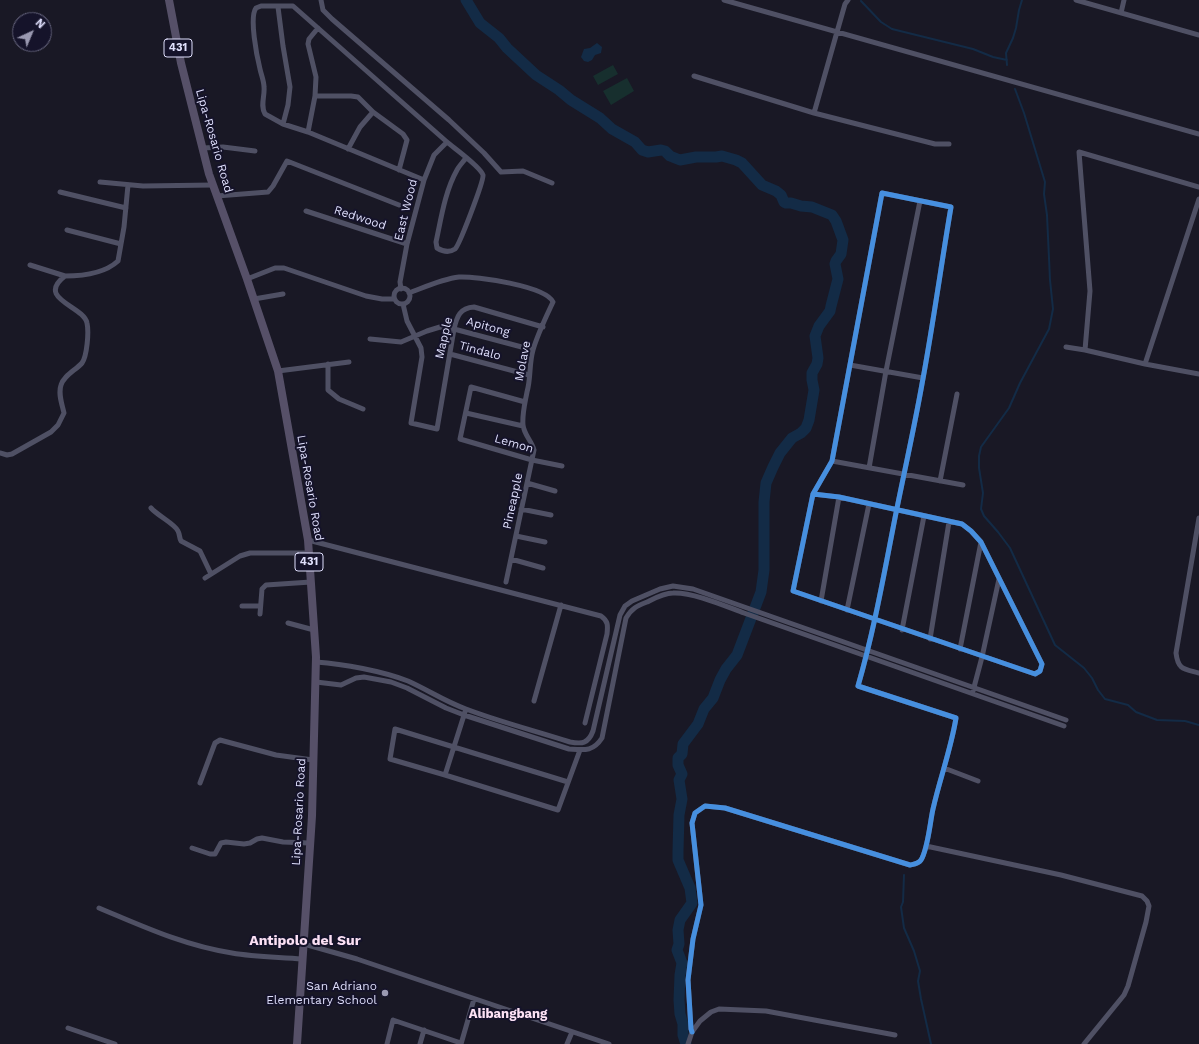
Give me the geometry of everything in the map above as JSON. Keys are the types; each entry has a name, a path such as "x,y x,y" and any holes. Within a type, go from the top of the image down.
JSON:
{"main road":[{"name":"Lipa-Rosario Road","path":"169,0 181,63 213,185 278,371 308,540 316,682 304,944 297,1044"}],"street":[{"path":"321,0 323,10 332,19 449,120 484,153 501,172 523,171 552,183"},
{"path":"724,0 1199,134"},
{"path":"814,113 845,4 848,0"},
{"path":"1076,0 1087,1 1121,13 1199,35"},
{"path":"1121,13 1124,0"},
{"path":"424,180 308,132 283,124 267,116 263,112 264,87 257,57 253,15 254,10 258,6 292,6 480,170 483,177 458,246 449,252 437,248 436,242 448,194 457,170 466,158"},
{"path":"278,7 290,88 288,105 283,124"},
{"path":"308,132 315,96 316,77 312,59 308,50 308,44 309,39 318,28"},
{"path":"694,76 814,113 935,144 949,144"},
{"path":"315,96 358,97 373,112 403,134 406,137 407,142 400,170"},
{"path":"348,149 360,127 373,112"},
{"name":"East Wood","path":"401,289 400,282 408,244 424,180 434,155 447,142"},
{"path":"203,148 223,147 255,151"},
{"path":"1085,350 1090,291 1079,152 1199,187"},
{"path":"217,196 268,192 287,161 399,205"},
{"path":"100,182 142,186 213,185"},
{"path":"30,265 65,276 96,272 114,264 119,258 128,184"},
{"path":"60,192 126,208"},
{"path":"692,1032 688,980 693,939 701,905 692,823 695,812 705,806 725,808 910,865 917,864 921,859 926,846 933,808 953,736 956,718 858,686 875,620 897,510 904,475 923,378 951,207 882,193 832,461 813,494 793,592 847,610 875,620 902,630 1035,674 1040,671 1042,664 981,542 971,531 962,524 949,522 897,510 868,504 840,497 813,494"},
{"path":"1145,364 1199,199"},
{"path":"869,468 886,371 920,201"},
{"name":"Redwood","path":"306,211 408,244"},
{"path":"67,230 121,244"},
{"path":"247,279 275,268 284,268 366,296 382,299 394,299 399,304 403,304"},
{"path":"0,453 7,455 12,454 52,432 58,425 64,413 60,398 61,385 64,380 82,363 85,357 87,323 85,318 57,296 56,290 59,280 65,276"},
{"name":"Molave","path":"409,294 447,280 458,278 479,278 509,283 543,293 551,298 553,302 533,350 528,391 524,402 523,426"},
{"path":"394,299 395,292 401,289 407,291 409,294 408,300 403,304"},
{"path":"254,299 282,294"},
{"path":"403,304 407,321 415,336"},
{"name":"Mapple","path":"415,336 421,348 422,356 411,423 437,429 454,329 461,311 468,307 474,307 543,326"},
{"name":"Apitong","path":"370,339 400,342 440,327 454,329 533,350"},
{"path":"1066,348 1085,350 1145,364 1199,374"},
{"name":"Tindalo","path":"450,354 529,375"},
{"path":"278,371 349,362"},
{"path":"328,364 328,390 339,399 363,409"},
{"path":"850,365 923,378"},
{"path":"523,426 466,413 472,387 524,402"},
{"path":"940,481 956,394"},
{"name":"Lemon","path":"466,413 460,438 532,460 562,466"},
{"name":"Pineapple","path":"506,582 534,450 533,443 527,436 523,426"},
{"path":"832,461 963,485"},
{"path":"527,483 555,491"},
{"path":"821,601 840,497"},
{"path":"847,610 868,504"},
{"path":"151,508 157,515 172,524 178,531 181,541 200,551 211,574"},
{"path":"521,509 551,515"},
{"path":"902,630 924,516"},
{"path":"1199,518 1176,653 1177,662 1180,667 1199,673"},
{"path":"930,639 949,522"},
{"path":"516,536 545,542"},
{"path":"308,540 601,616 608,624 607,634 585,723"},
{"path":"960,649 981,542"},
{"path":"205,578 240,556 250,553 309,553"},
{"path":"511,559 543,568"},
{"path":"972,694 999,579"},
{"path":"260,614 262,589 266,585 311,582"},
{"path":"316,662 338,664 392,675 466,709 570,742 582,744 590,739 593,731 620,615 625,606 632,601 660,589 673,586 693,589 747,606 1066,720"},
{"path":"316,682 341,685 356,678 364,677 391,682 464,715 569,749 580,750 592,748 598,744 602,738 626,618 630,611 662,595 673,593 691,595 761,618 1064,726"},
{"path":"534,701 561,605"},
{"path":"242,606 260,606"},
{"path":"288,623 314,630"},
{"path":"356,668 356,678"},
{"path":"445,775 466,709"},
{"path":"568,782 395,729 390,760 445,775 558,810 580,750"},
{"path":"200,783 215,742 220,740 276,755 313,760"},
{"path":"944,768 978,781"},
{"path":"192,848 210,854 215,854 221,843 226,842 244,844 262,838 283,842 309,843"},
{"path":"926,846 1061,875 1142,896 1147,901 1149,906 1146,922 1128,986 1124,995 1084,1044"},
{"path":"99,908 190,944 233,953 302,959"},
{"path":"304,944 357,959 609,1044"},
{"path":"387,1044 393,1020 461,1043 474,999"},
{"path":"689,1042 692,1032 700,1021 711,1012 719,1009 766,1011 895,1035"},
{"path":"68,1028 115,1044"},
{"path":"420,1044 424,1030"},
{"path":"567,1044 572,1032"}],"green space":[{"path":"613,65 618,74 598,85 593,76"},
{"path":"627,78 634,91 611,105 603,91"}],"water":[{"path":"597,43 602,47 601,53 595,55 592,60 588,62 584,61 581,57 584,49 590,48"}],"waterway":[{"path":"466,0 480,23 499,38 507,48 536,75 571,100 600,118 612,129 635,142 642,150 648,152 661,150 665,151 670,156 680,160 696,157 722,156 736,160 742,163 762,185 776,191 781,195 784,202 812,207 832,215 836,221 843,240 841,254 835,264 838,279 830,311 819,326 815,336 818,358 817,364 812,373 814,390 809,420 806,428 792,438 780,453 766,483 764,502 764,570 761,592 737,655 726,669 713,698 704,709 698,724 683,744 682,754 678,758 678,765 682,774 679,780 682,799 679,815 678,860 690,888 692,903 680,920 678,930 679,944 677,950 682,963 679,1000 680,1014 683,1024 683,1035 686,1044"},
{"path":"1007,65 1006,53 1013,38 1022,0"},
{"path":"861,1 881,22 892,29 973,49 993,57 1007,60"},
{"path":"1015,89 1045,182 1044,194 1047,215 1053,309 1049,329 1020,383 1009,408 981,447 979,456 979,468 983,493 981,509 984,516 1010,548 1055,645 1084,668 1105,699 1128,705 1136,712 1157,720 1185,721 1199,725"},
{"path":"904,875 903,902 901,907 904,928 914,951 920,971 918,981 931,1044"}],"cycle path":[{"path":"692,1032 688,980 693,939 701,905 692,823 695,813 705,806 725,808 910,865 916,864 921,860 925,849 933,809 956,718 858,686 874,623 878,602 895,518 898,501 916,418 951,207 882,193 832,461 813,494 793,591 1035,674 1040,671 1042,664 981,542 971,531 962,524 839,497 813,494"}],"place":[{"name":"San Adriano Elementary School","path":"385,993"}],"district":[{"name":"Antipolo del Sur","path":"305,941"},
{"name":"Alibangbang","path":"508,1014"}]}
